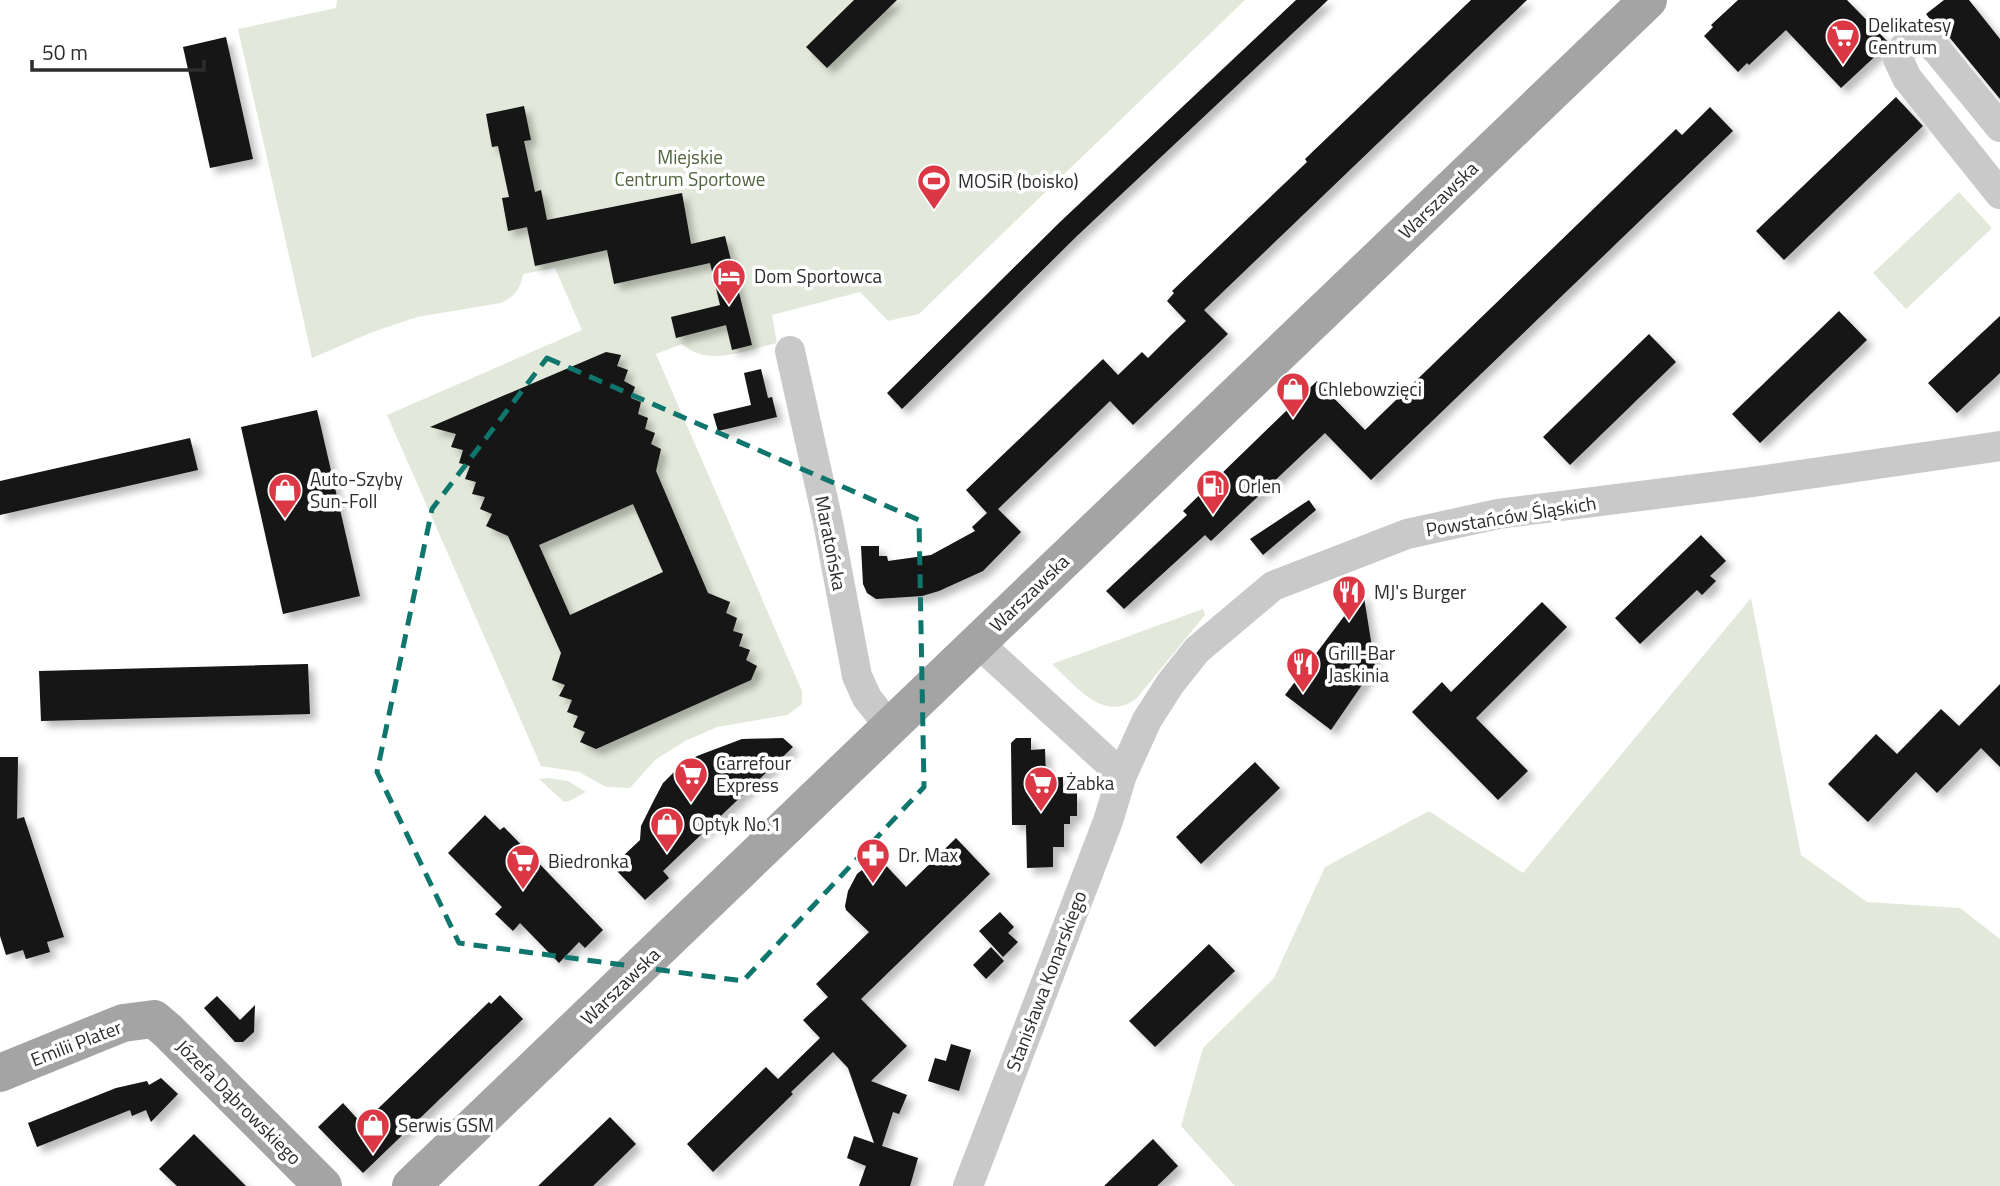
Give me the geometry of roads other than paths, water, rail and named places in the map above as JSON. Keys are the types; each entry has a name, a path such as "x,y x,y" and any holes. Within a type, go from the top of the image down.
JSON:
{"main road":[{"name":"Warszawska","path":"411,1186 1647,0"},
{"name":"Emilii Plater","path":"0,1073 123,1023 154,1019"},
{"name":"Józefa Dąbrowskiego","path":"154,1019 324,1186"}],"street":[{"path":"2000,127 1936,49 1926,41 1911,42 1903,48 1898,59 1907,78 2000,194"},
{"name":"Maratońska","path":"790,351 828,522 857,676 867,698 890,727"},
{"name":"Powstańców Śląskich","path":"1122,775 1147,720 1170,684 1197,650 1273,586 1407,534 1498,514 1752,482 2000,446"},
{"path":"978,643 1122,775"},
{"name":"Stanisława Konarskiego","path":"968,1186 1108,821 1122,775"}],"place":[{"name":"Delikatesy Centrum","path":"1843,66"},
{"name":"MOSiR (boisko)","path":"934,211"},
{"name":"Dom Sportowca","path":"729,306"},
{"name":"Chlebowzięci","path":"1293,419"},
{"name":"Orlen","path":"1213,516"},
{"name":"Auto-Szyby Sun-Foll","path":"285,520"},
{"name":"MJ's Burger","path":"1349,622"},
{"name":"Grill-Bar Jaskinia","path":"1303,694"},
{"name":"Carrefour Express","path":"691,804"},
{"name":"Żabka","path":"1041,813"},
{"name":"Optyk No.1","path":"667,854"},
{"name":"Dr. Max","path":"873,885"},
{"name":"Biedronka","path":"523,891"},
{"name":"Serwis GSM","path":"373,1155"}],"park label":[{"name":"Miejskie Centrum Sportowe","path":"690,168"}]}
